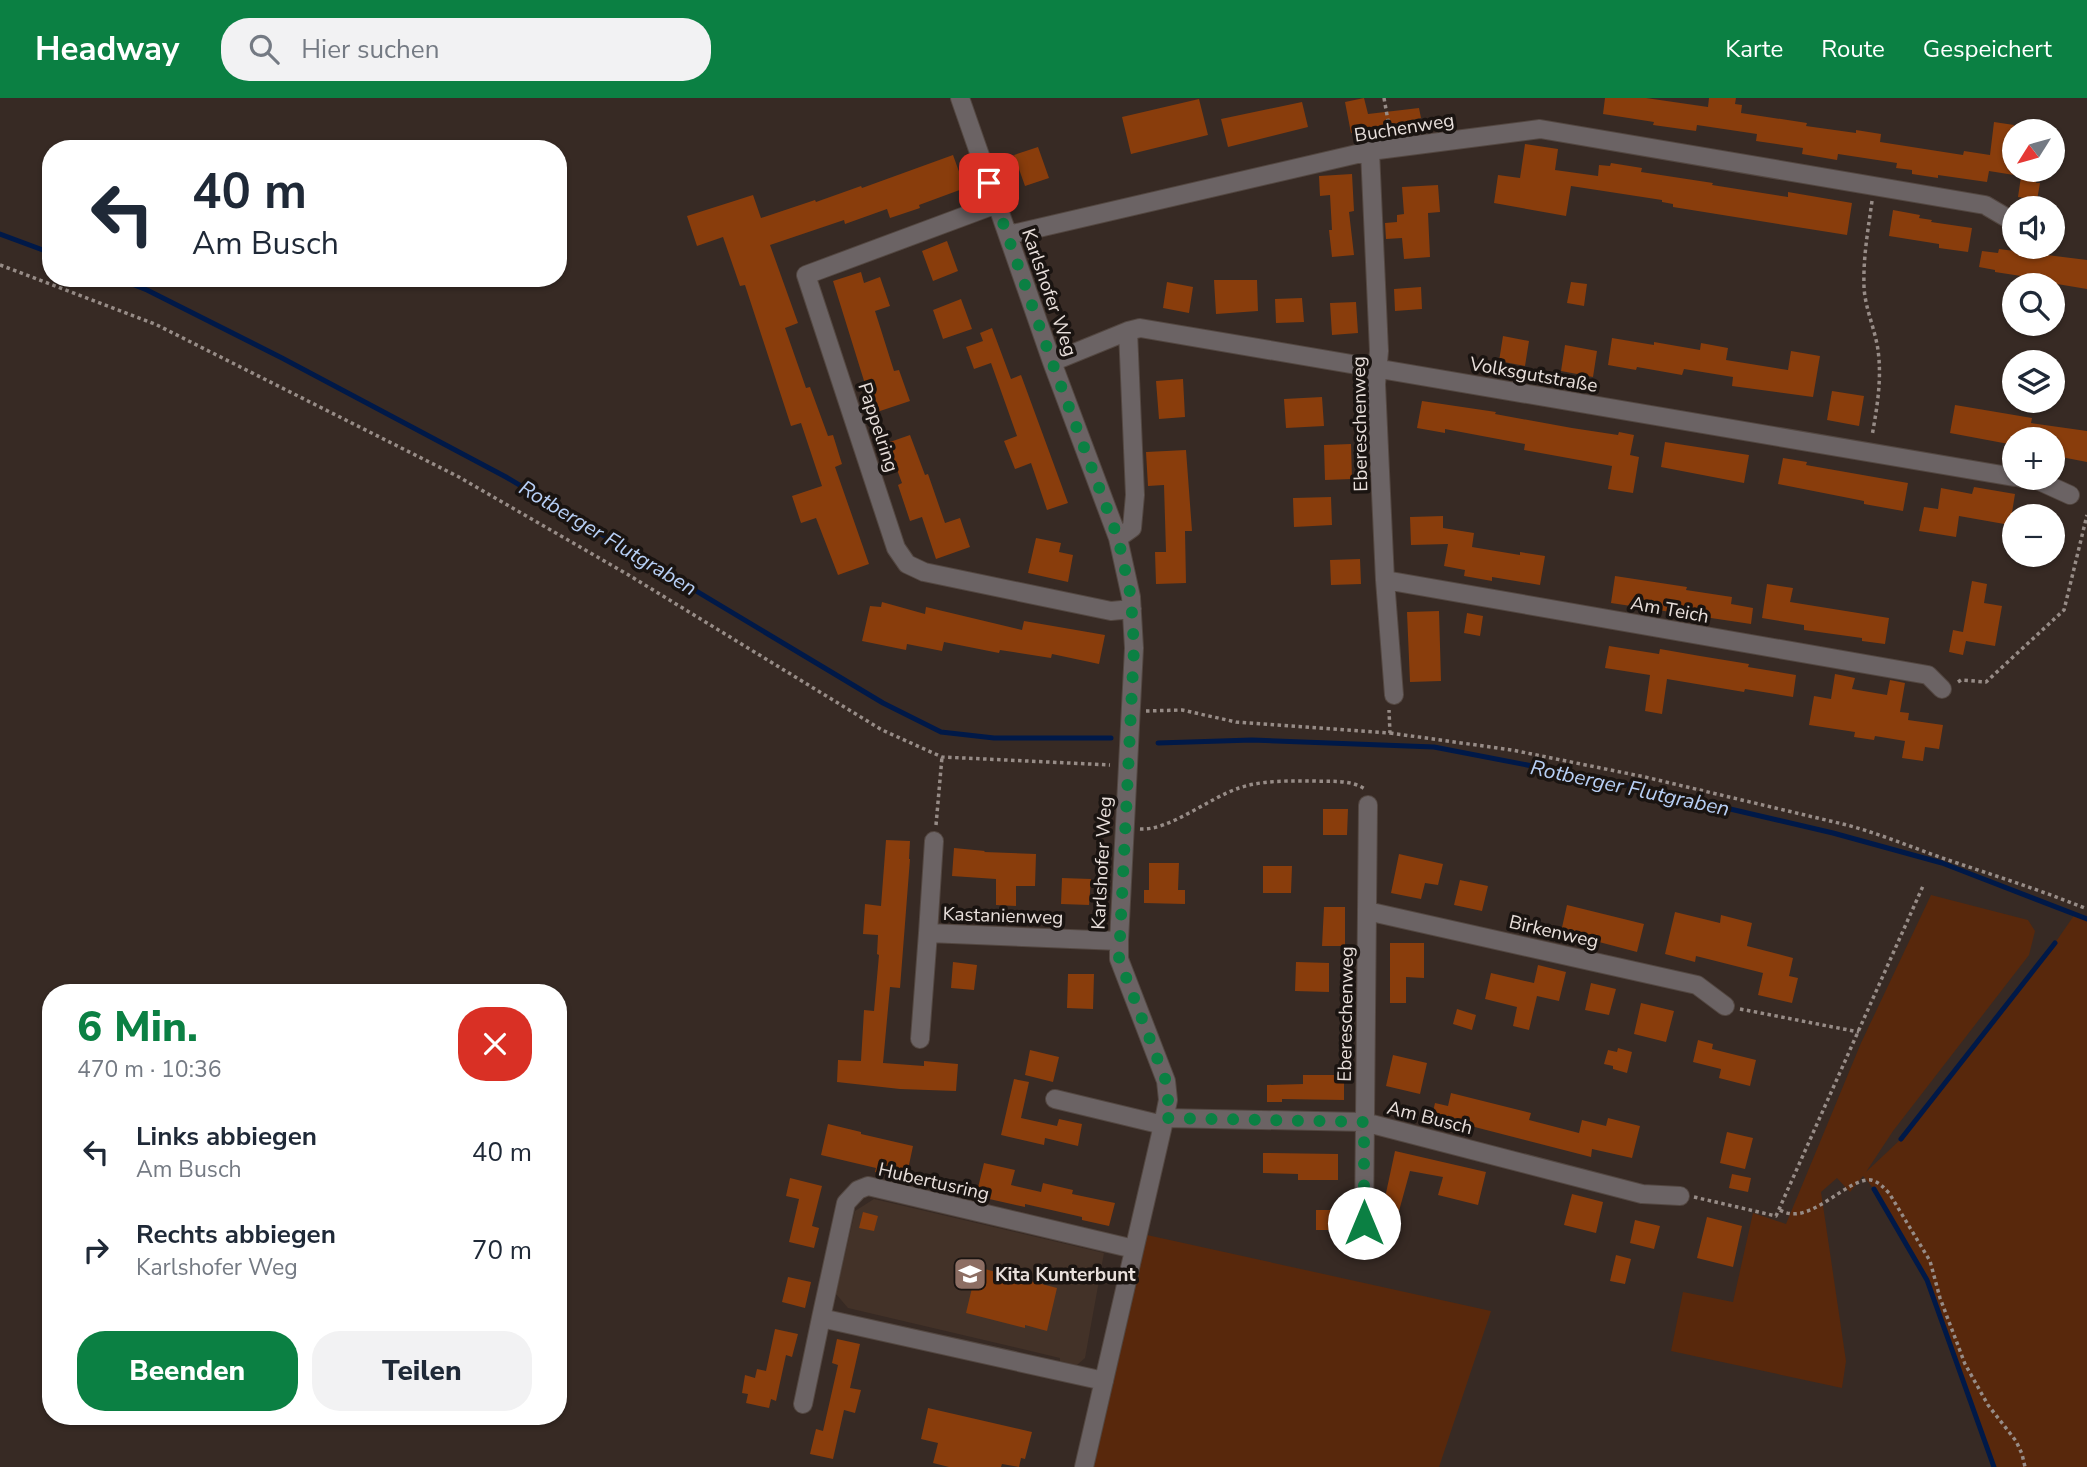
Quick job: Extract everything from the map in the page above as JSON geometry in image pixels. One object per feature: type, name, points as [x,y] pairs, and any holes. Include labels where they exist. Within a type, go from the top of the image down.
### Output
[{"type":"street","name":"Karlshofer Weg","points":[[960,98],[1052,362],[1118,538],[1132,610],[1134,648],[1119,959],[1166,1081],[1168,1100],[1084,1467]]},
{"type":"street","name":"Buchenweg","points":[[1008,235],[1370,151],[1540,130],[1986,205],[2002,215]]},
{"type":"street","name":"Ebereschenweg","points":[[1370,151],[1379,351],[1376,384],[1385,580],[1394,695]]},
{"type":"street","name":"Pappelring","points":[[997,204],[806,275],[896,548],[907,564],[924,572],[1111,611],[1132,610]]},
{"type":"street","name":"Volksgutstraße","points":[[1052,362],[1140,328],[2002,475]]},
{"type":"street","points":[[1118,538],[1132,528],[1135,495],[1128,331]]},
{"type":"street","points":[[2059,490],[2070,495]]},
{"type":"street","name":"Am Teich","points":[[1385,580],[1928,675],[1942,689]]},
{"type":"street","name":"Ebereschenweg","points":[[1364,1223],[1368,805]]},
{"type":"street","name":"Kastanienweg","points":[[920,1039],[934,841]]},
{"type":"street","name":"Birkenweg","points":[[1367,911],[1697,985],[1725,1006]]},
{"type":"street","name":"Kastanienweg","points":[[928,933],[1119,941]]},
{"type":"street","name":"Am Busch","points":[[1055,1099],[1164,1122],[1364,1122],[1642,1194],[1680,1196]]},
{"type":"street","name":"Hubertusring","points":[[803,1404],[846,1203],[858,1190],[868,1186],[1134,1249]]},
{"type":"street","points":[[821,1318],[1104,1381]]},
{"type":"path","points":[[1384,98],[1394,148]]},
{"type":"path","points":[[1871,452],[1880,377],[1878,351],[1864,291],[1864,260],[1874,186]]},
{"type":"path","points":[[0,265],[42,281]]},
{"type":"path","points":[[58,287],[155,324],[459,477],[563,536],[881,730],[942,757],[1127,759]]},
{"type":"path","points":[[1942,689],[1961,680],[1986,681],[2064,610],[2087,515]]},
{"type":"path","points":[[1390,733],[1388,700],[1394,695]]},
{"type":"path","points":[[1130,715],[1182,710],[1236,722],[1390,733],[1512,750],[1645,777],[1880,834],[2087,909]]},
{"type":"path","points":[[934,841],[942,757]]},
{"type":"path","points":[[1124,828],[1147,830],[1160,827],[1237,789],[1279,781],[1354,782],[1365,788],[1368,805]]},
{"type":"path","points":[[1680,1196],[1700,1197],[1776,1216],[1923,886]]},
{"type":"path","points":[[1725,1006],[1858,1032]]},
{"type":"path","points":[[1780,1210],[1795,1214],[1812,1208],[1831,1200],[1860,1181],[1871,1180],[1889,1193],[1930,1261],[1940,1298],[1965,1364],[1989,1405],[2016,1441],[2025,1467]]},
{"type":"shaded area","points":[[1931,895],[2028,920],[2035,931],[2029,955],[1893,1131],[1866,1172],[1901,1139],[2075,914],[2087,919],[2087,1467],[1994,1467],[1927,1280],[1874,1189],[1863,1176],[1850,1192],[1837,1178],[1821,1192],[1846,1361],[1842,1388],[1671,1351],[1683,1292],[1733,1302],[1753,1213],[1786,1224],[1861,1043]]},
{"type":"shaded area","name":"Kita Kunterbunt","points":[[874,1199],[1104,1253],[1085,1358],[1077,1365],[1060,1361],[1060,1358],[848,1308],[836,1294],[855,1211]]},
{"type":"shaded area","points":[[1147,1235],[1491,1311],[1439,1467],[1093,1467]]},
{"type":"building","points":[[1364,98],[1368,114],[1419,108],[1421,118],[1351,133],[1345,102]]},
{"type":"building","points":[[1605,98],[1646,98],[1708,107],[1709,98],[1736,98],[1735,104],[1742,105],[1741,113],[1807,123],[1806,126],[1881,134],[1880,142],[1963,155],[1964,151],[1990,155],[1994,122],[2002,123],[2002,173],[1989,171],[1987,182],[1938,175],[1938,178],[1912,174],[1912,170],[1896,168],[1897,163],[1838,154],[1837,160],[1802,154],[1803,148],[1756,141],[1757,134],[1697,125],[1696,131],[1603,114]]},
{"type":"building","points":[[1199,99],[1208,135],[1131,154],[1122,117]]},
{"type":"building","points":[[1302,102],[1308,127],[1228,147],[1221,119]]},
{"type":"building","points":[[1525,144],[1558,149],[1555,170],[1598,176],[1599,165],[1610,166],[1611,163],[1642,168],[1641,172],[1713,183],[1712,185],[1788,197],[1788,192],[1852,203],[1847,235],[1673,207],[1673,204],[1662,200],[1571,186],[1566,216],[1494,203],[1498,175],[1520,178]]},
{"type":"building","points":[[1038,147],[1049,178],[1025,186],[1014,155]]},
{"type":"building","points":[[953,155],[965,188],[890,218],[887,209],[845,224],[844,220],[770,245],[798,323],[785,328],[806,388],[810,387],[828,436],[833,435],[842,464],[835,467],[869,564],[838,575],[816,518],[801,523],[792,496],[822,486],[801,423],[791,426],[745,285],[740,286],[723,237],[697,246],[687,216],[753,195],[761,218],[861,186],[862,188]]},
{"type":"building","points":[[1352,174],[1354,211],[1349,212],[1354,255],[1332,257],[1329,230],[1332,230],[1330,195],[1320,196],[1319,176]]},
{"type":"building","points":[[2020,182],[2040,183],[2038,196],[2018,196]]},
{"type":"building","points":[[1438,185],[1440,212],[1428,213],[1430,257],[1404,259],[1402,238],[1386,239],[1385,223],[1397,222],[1397,215],[1404,214],[1402,187]]},
{"type":"building","points":[[1893,210],[1920,215],[1919,218],[1932,220],[1931,222],[1972,228],[1968,252],[1889,236]]},
{"type":"building","points":[[947,241],[958,271],[933,281],[922,251]]},
{"type":"building","points":[[1999,249],[2002,249],[2002,259],[2065,257],[2087,260],[2087,289],[2065,285],[2065,273],[2002,273],[1979,267],[1982,251],[1998,253]]},
{"type":"building","points":[[861,272],[864,283],[880,277],[890,306],[875,311],[894,371],[899,370],[910,401],[874,413],[833,281]]},
{"type":"building","points":[[1214,280],[1257,280],[1258,311],[1216,314]]},
{"type":"building","points":[[1167,282],[1193,287],[1189,313],[1163,308]]},
{"type":"building","points":[[1571,282],[1587,284],[1584,306],[1567,303]]},
{"type":"building","points":[[1421,287],[1422,309],[1395,311],[1394,289]]},
{"type":"building","points":[[1302,298],[1304,322],[1276,323],[1275,299]]},
{"type":"building","points":[[961,299],[972,329],[943,339],[933,310]]},
{"type":"building","points":[[1356,302],[1358,333],[1332,335],[1330,303]]},
{"type":"building","points":[[992,328],[1011,379],[1021,375],[1068,503],[1047,510],[1031,463],[1015,469],[1004,441],[1017,436],[991,363],[974,369],[966,347],[983,341],[980,333]]},
{"type":"building","points":[[1503,336],[1529,341],[1525,366],[1499,361]]},
{"type":"building","points":[[1612,338],[1700,350],[1701,343],[1728,348],[1726,360],[1788,370],[1791,351],[1820,356],[1813,397],[1732,386],[1733,377],[1684,369],[1682,375],[1608,365]]},
{"type":"building","points":[[1565,345],[1597,351],[1593,377],[1561,371]]},
{"type":"building","points":[[1183,379],[1185,417],[1159,419],[1156,381]]},
{"type":"building","points":[[1832,391],[1864,396],[1859,426],[1827,420]]},
{"type":"building","points":[[1322,397],[1324,426],[1286,428],[1284,399]]},
{"type":"building","points":[[1422,401],[1496,412],[1495,414],[1572,428],[1634,435],[1630,455],[1639,457],[1633,493],[1608,489],[1612,466],[1524,450],[1525,444],[1445,429],[1445,433],[1417,428]]},
{"type":"building","points":[[1955,405],[2032,418],[2031,423],[2059,427],[2002,427],[2002,443],[1950,433]]},
{"type":"building","points":[[2065,428],[2087,431],[2087,462],[2065,458]]},
{"type":"building","points":[[910,435],[925,475],[928,474],[945,523],[960,518],[970,547],[936,559],[922,517],[910,521],[898,485],[902,483],[887,443]]},
{"type":"building","points":[[1665,442],[1749,455],[1744,483],[1661,467]]},
{"type":"building","points":[[1351,444],[1352,479],[1325,480],[1324,445]]},
{"type":"building","points":[[1186,450],[1192,531],[1185,531],[1186,583],[1156,584],[1155,552],[1166,552],[1164,485],[1148,486],[1146,452]]},
{"type":"building","points":[[1783,458],[1807,462],[1806,465],[1908,483],[1903,511],[1778,484]]},
{"type":"building","points":[[1974,487],[2015,494],[2013,504],[2002,504],[2002,524],[1959,516],[1956,537],[1919,531],[1924,507],[1938,509],[1941,488],[1972,494]]},
{"type":"building","points":[[1331,497],[1332,525],[1294,527],[1293,498]]},
{"type":"building","points":[[1443,516],[1443,528],[1474,533],[1472,547],[1545,556],[1540,585],[1492,577],[1492,581],[1464,576],[1465,570],[1444,566],[1448,544],[1411,545],[1410,517]]},
{"type":"building","points":[[1036,538],[1061,543],[1059,552],[1073,555],[1068,582],[1028,573]]},
{"type":"building","points":[[1360,559],[1361,584],[1331,585],[1330,560]]},
{"type":"building","points":[[1615,576],[1732,597],[1731,604],[1753,608],[1751,624],[1611,603]]},
{"type":"building","points":[[1972,581],[1987,584],[1984,603],[2002,606],[1995,646],[1966,641],[1963,655],[1949,652],[1953,630],[1963,632]]},
{"type":"building","points":[[1767,584],[1793,588],[1790,602],[1889,618],[1885,644],[1804,630],[1804,625],[1762,618]]},
{"type":"building","points":[[882,602],[925,614],[926,607],[1022,630],[1024,621],[1105,635],[1099,664],[1052,654],[1051,658],[1000,650],[999,653],[944,642],[942,651],[907,644],[906,650],[862,641],[870,606],[881,607]]},
{"type":"building","points":[[1439,611],[1441,681],[1410,682],[1407,612]]},
{"type":"building","points":[[1467,613],[1483,616],[1480,636],[1464,633]]},
{"type":"building","points":[[1609,646],[1659,654],[1660,649],[1796,675],[1793,697],[1667,679],[1662,714],[1645,711],[1650,675],[1605,668]]},
{"type":"building","points":[[1835,674],[1855,678],[1852,689],[1887,695],[1890,680],[1905,683],[1900,712],[1909,713],[1908,720],[1943,725],[1939,749],[1925,747],[1923,761],[1902,758],[1905,741],[1875,736],[1874,740],[1854,737],[1855,732],[1809,725],[1814,696],[1831,699]]},
{"type":"building","points":[[1323,809],[1348,809],[1347,835],[1323,835]]},
{"type":"building","points":[[886,840],[910,841],[910,859],[900,988],[890,987],[883,1063],[924,1066],[924,1061],[958,1064],[956,1091],[900,1089],[837,1082],[838,1060],[861,1061],[864,1010],[874,1011],[878,935],[863,934],[865,904],[881,906]]},
{"type":"building","points":[[954,848],[1036,854],[1035,886],[1016,886],[1016,906],[996,905],[996,879],[952,876]]},
{"type":"building","points":[[1399,854],[1443,864],[1438,885],[1425,883],[1421,899],[1391,893]]},
{"type":"building","points":[[1149,863],[1179,863],[1178,890],[1185,890],[1185,904],[1144,903],[1144,890],[1149,890]]},
{"type":"building","points":[[1263,866],[1292,866],[1291,893],[1263,893]]},
{"type":"building","points":[[1062,878],[1091,879],[1089,905],[1061,904]]},
{"type":"building","points":[[1460,880],[1488,886],[1482,911],[1454,905]]},
{"type":"building","points":[[1567,905],[1644,924],[1637,952],[1561,932]]},
{"type":"building","points":[[1324,907],[1345,907],[1345,946],[1322,946]]},
{"type":"building","points":[[1675,912],[1720,923],[1721,915],[1752,923],[1747,946],[1793,958],[1789,976],[1798,978],[1792,1003],[1758,995],[1763,973],[1696,956],[1695,962],[1665,954]]},
{"type":"building","points":[[1390,943],[1424,943],[1424,978],[1406,977],[1406,1003],[1390,1003]]},
{"type":"building","points":[[953,962],[977,965],[974,990],[951,988]]},
{"type":"building","points":[[1296,962],[1329,963],[1329,992],[1295,991]]},
{"type":"building","points":[[1538,965],[1566,972],[1559,1001],[1537,996],[1529,1030],[1513,1026],[1517,1007],[1485,999],[1491,973],[1534,983]]},
{"type":"building","points":[[1068,974],[1094,974],[1093,1009],[1067,1008]]},
{"type":"building","points":[[1591,983],[1616,989],[1609,1015],[1585,1010]]},
{"type":"building","points":[[1641,1003],[1674,1011],[1666,1042],[1634,1034]]},
{"type":"building","points":[[1457,1009],[1476,1015],[1472,1030],[1453,1024]]},
{"type":"building","points":[[1698,1040],[1713,1044],[1712,1049],[1756,1060],[1750,1086],[1719,1078],[1721,1069],[1693,1062]]},
{"type":"building","points":[[1618,1048],[1632,1052],[1627,1073],[1604,1064],[1608,1050],[1617,1052]]},
{"type":"building","points":[[1030,1050],[1059,1057],[1053,1082],[1025,1075]]},
{"type":"building","points":[[1393,1055],[1427,1063],[1420,1094],[1386,1086]]},
{"type":"building","points":[[1303,1075],[1344,1075],[1344,1100],[1282,1099],[1282,1102],[1267,1102],[1267,1085],[1303,1084]]},
{"type":"building","points":[[1014,1079],[1029,1082],[1021,1118],[1057,1126],[1059,1119],[1082,1124],[1078,1146],[1045,1138],[1044,1145],[1001,1135]]},
{"type":"building","points":[[1451,1093],[1531,1113],[1529,1120],[1579,1133],[1582,1120],[1606,1126],[1608,1118],[1640,1126],[1632,1158],[1592,1149],[1591,1157],[1432,1116],[1435,1103],[1448,1106]]},
{"type":"building","points":[[828,1124],[913,1146],[906,1179],[875,1172],[876,1168],[821,1155]]},
{"type":"building","points":[[1727,1132],[1753,1138],[1745,1169],[1720,1163]]},
{"type":"building","points":[[1395,1151],[1486,1172],[1478,1205],[1438,1195],[1443,1177],[1410,1171],[1399,1211],[1383,1207]]},
{"type":"building","points":[[1263,1153],[1338,1154],[1338,1180],[1298,1180],[1298,1174],[1263,1173]]},
{"type":"building","points":[[984,1163],[1015,1170],[1011,1185],[1041,1192],[1043,1183],[1073,1190],[1072,1194],[1115,1203],[1109,1226],[1025,1204],[1025,1207],[976,1196]]},
{"type":"building","points":[[1732,1174],[1751,1178],[1748,1192],[1729,1188]]},
{"type":"building","points":[[790,1178],[822,1186],[812,1226],[819,1228],[814,1248],[789,1242],[799,1199],[786,1196]]},
{"type":"building","points":[[1572,1194],[1603,1202],[1596,1233],[1564,1225]]},
{"type":"building","points":[[1316,1210],[1338,1210],[1338,1230],[1316,1230]]},
{"type":"building","points":[[863,1212],[878,1216],[874,1231],[859,1228]]},
{"type":"building","points":[[1707,1217],[1742,1226],[1733,1267],[1697,1258]]},
{"type":"building","points":[[1635,1220],[1660,1226],[1654,1249],[1630,1243]]},
{"type":"building","points":[[1616,1255],[1631,1259],[1625,1284],[1610,1281]]},
{"type":"building","points":[[977,1267],[1057,1288],[1047,1331],[966,1313]]},
{"type":"building","points":[[788,1277],[811,1282],[805,1308],[782,1302]]},
{"type":"building","points":[[775,1329],[798,1334],[792,1357],[786,1355],[776,1401],[771,1399],[769,1408],[746,1403],[748,1394],[742,1393],[745,1375],[755,1378],[757,1369],[766,1371]]},
{"type":"building","points":[[837,1339],[860,1344],[850,1388],[861,1390],[855,1413],[844,1410],[833,1459],[810,1454],[816,1429],[823,1431],[838,1365],[832,1363]]},
{"type":"building","points":[[928,1408],[1032,1432],[1025,1459],[1021,1458],[1019,1467],[1002,1464],[1001,1467],[949,1467],[933,1463],[938,1443],[921,1439]]},
{"type":"waterway","name":"Rotberger Flutgraben","points":[[0,234],[42,250]]},
{"type":"waterway","name":"Rotberger Flutgraben","points":[[140,287],[282,358],[506,477],[883,703],[941,732],[994,738],[1111,738]]},
{"type":"waterway","name":"Rotberger Flutgraben","points":[[1158,743],[1252,740],[1434,747],[1610,781],[1833,833],[1942,863],[2087,919]]},
{"type":"waterway","points":[[1901,1139],[2055,943]]},
{"type":"waterway","points":[[1874,1189],[1927,1280],[1994,1467]]},
{"type":"place","name":"Kita Kunterbunt","points":[[970,1274]]},
{"type":"route","points":[[989,183],[1118,538],[1126,570],[1131,597],[1134,648],[1119,959],[1166,1081],[1168,1100],[1165,1118],[1364,1122],[1364,1223]]}]
